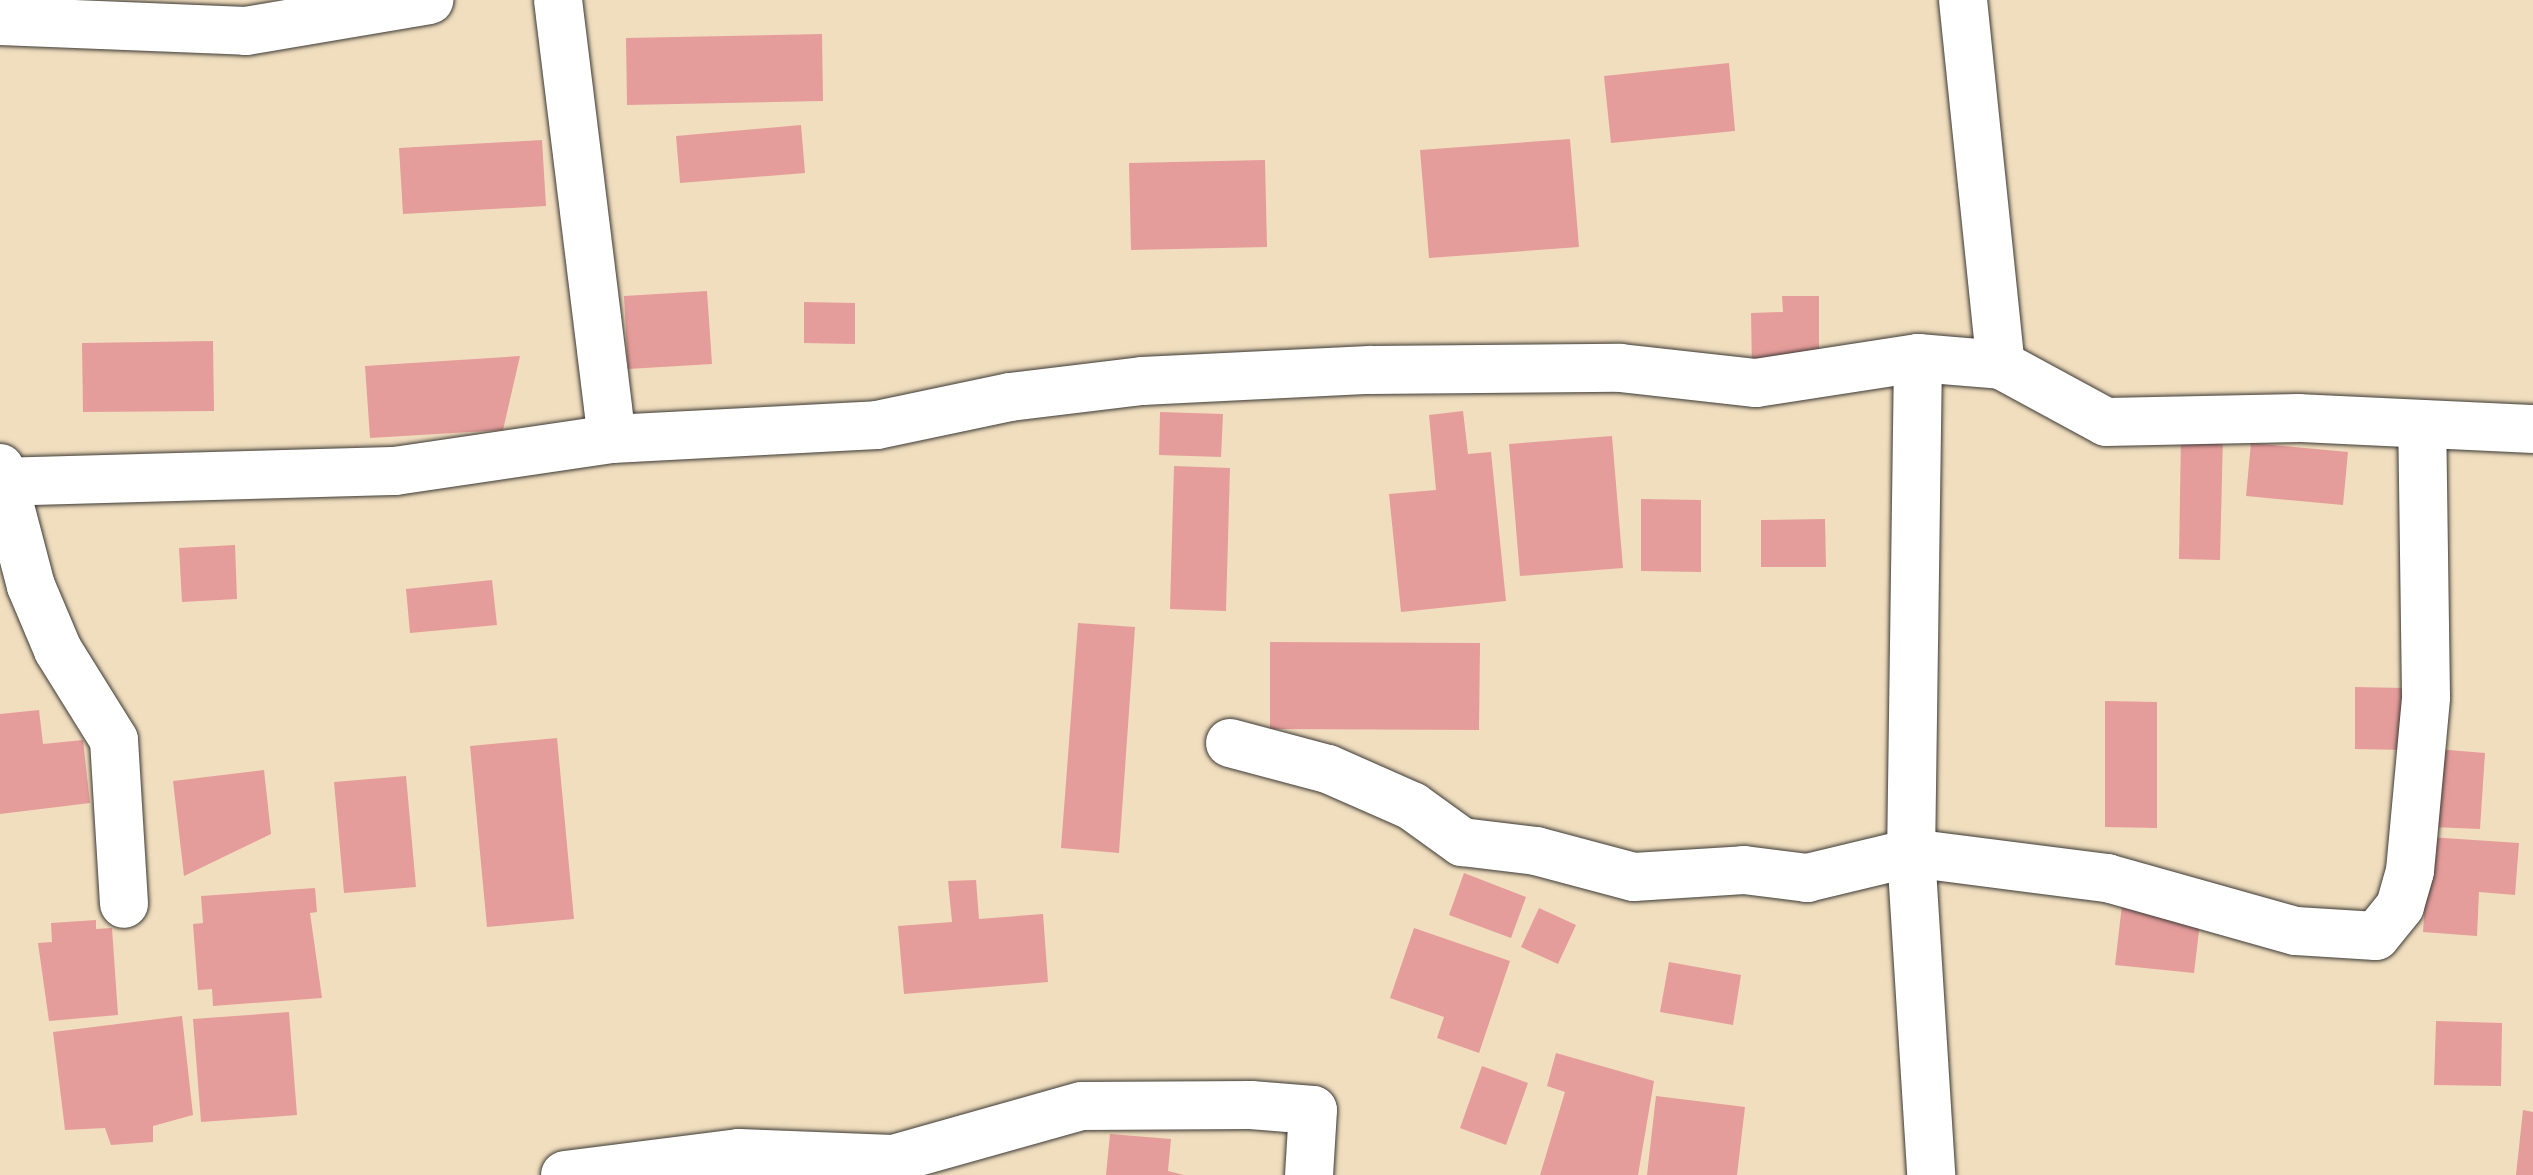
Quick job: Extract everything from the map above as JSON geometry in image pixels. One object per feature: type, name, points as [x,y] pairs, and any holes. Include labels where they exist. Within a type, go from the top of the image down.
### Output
[{"type":"street","points":[[0,22],[246,31],[428,0]]},
{"type":"street","points":[[558,0],[612,440]]},
{"type":"street","points":[[1963,0],[2001,365]]},
{"type":"street","points":[[1918,358],[1911,853],[1930,1175]]},
{"type":"street","points":[[0,482],[395,471],[612,440],[877,425],[1010,397],[1230,374],[1620,368],[1756,382],[1918,358],[2001,365],[2106,422],[2298,418],[2533,429]]},
{"type":"street","points":[[1230,744],[1328,770],[1412,806],[1462,842],[1536,851],[1634,877],[1744,870],[1807,878],[1911,853],[2107,878],[2296,931],[2376,936],[2400,906],[2410,871],[2426,697],[2422,424]]},
{"type":"street","points":[[0,468],[0,482],[30,586],[58,650],[114,740],[124,904]]},
{"type":"street","points":[[565,1175],[739,1153],[893,1167],[1082,1106],[1251,1104],[1314,1110],[1309,1175]]},
{"type":"building","points":[[822,34],[823,101],[627,105],[626,38]]},
{"type":"building","points":[[1729,63],[1735,131],[1611,143],[1604,76]]},
{"type":"building","points":[[801,125],[805,173],[680,183],[676,136]]},
{"type":"building","points":[[1570,139],[1579,247],[1429,258],[1420,150]]},
{"type":"building","points":[[542,140],[546,206],[403,214],[399,148]]},
{"type":"building","points":[[1265,160],[1267,247],[1131,250],[1129,163]]},
{"type":"building","points":[[707,291],[712,364],[628,369],[624,296]]},
{"type":"building","points":[[1782,296],[1819,296],[1819,370],[1752,371],[1751,313],[1783,312]]},
{"type":"building","points":[[804,302],[855,303],[855,344],[804,343]]},
{"type":"building","points":[[213,341],[214,411],[83,412],[82,343]]},
{"type":"building","points":[[520,356],[503,430],[370,438],[365,366]]},
{"type":"building","points":[[1463,411],[1468,454],[1491,452],[1506,601],[1401,612],[1389,494],[1436,490],[1429,415]]},
{"type":"building","points":[[1160,412],[1223,414],[1221,457],[1159,455]]},
{"type":"building","points":[[2181,433],[2223,434],[2220,560],[2179,559]]},
{"type":"building","points":[[1612,436],[1623,568],[1520,576],[1509,444]]},
{"type":"building","points":[[2251,443],[2348,452],[2343,505],[2246,496]]},
{"type":"building","points":[[1174,466],[1230,468],[1226,611],[1170,609]]},
{"type":"building","points":[[1641,499],[1701,500],[1701,572],[1641,571]]},
{"type":"building","points":[[1825,519],[1826,567],[1761,567],[1761,520]]},
{"type":"building","points":[[235,545],[237,599],[182,602],[179,548]]},
{"type":"building","points":[[492,580],[497,625],[410,633],[406,589]]},
{"type":"building","points":[[1078,623],[1135,627],[1119,853],[1061,848]]},
{"type":"building","points":[[1270,642],[1480,643],[1479,730],[1270,729]]},
{"type":"building","points":[[2355,687],[2406,688],[2406,750],[2355,749]]},
{"type":"building","points":[[2105,701],[2157,702],[2157,828],[2105,827]]},
{"type":"building","points":[[39,710],[43,744],[83,740],[90,803],[0,814],[0,714]]},
{"type":"building","points":[[557,738],[574,919],[487,927],[470,746]]},
{"type":"building","points":[[2436,749],[2485,753],[2480,829],[2432,827]]},
{"type":"building","points":[[264,770],[271,834],[184,876],[173,781]]},
{"type":"building","points":[[406,776],[416,887],[344,893],[334,782]]},
{"type":"building","points":[[2429,837],[2519,843],[2515,895],[2479,892],[2477,936],[2423,932]]},
{"type":"building","points":[[1464,873],[1526,897],[1511,938],[1449,915]]},
{"type":"building","points":[[976,880],[979,919],[1043,914],[1048,982],[904,994],[898,926],[952,922],[948,881]]},
{"type":"building","points":[[315,888],[317,912],[310,913],[322,998],[213,1006],[212,989],[198,990],[193,924],[203,923],[201,896]]},
{"type":"building","points":[[2122,905],[2201,914],[2194,973],[2115,965]]},
{"type":"building","points":[[1539,908],[1576,925],[1558,964],[1521,947]]},
{"type":"building","points":[[96,920],[96,929],[112,928],[118,1015],[49,1021],[38,943],[52,942],[51,923]]},
{"type":"building","points":[[1414,928],[1510,961],[1479,1053],[1437,1038],[1444,1017],[1390,998]]},
{"type":"building","points":[[1669,962],[1741,975],[1733,1025],[1660,1012]]},
{"type":"building","points":[[289,1012],[297,1115],[201,1122],[193,1019]]},
{"type":"building","points":[[182,1016],[193,1115],[153,1126],[153,1142],[111,1145],[105,1128],[65,1130],[53,1032]]},
{"type":"building","points":[[2436,1021],[2502,1023],[2501,1086],[2434,1085]]},
{"type":"building","points":[[1556,1053],[1654,1081],[1638,1175],[1540,1175],[1565,1092],[1547,1086]]},
{"type":"building","points":[[1482,1066],[1528,1083],[1506,1145],[1460,1128]]},
{"type":"building","points":[[1656,1096],[1745,1107],[1737,1175],[1647,1175]]},
{"type":"building","points":[[2523,1110],[2533,1112],[2533,1175],[2516,1175]]},
{"type":"building","points":[[1110,1134],[1171,1139],[1168,1171],[1184,1175],[1106,1175]]}]
